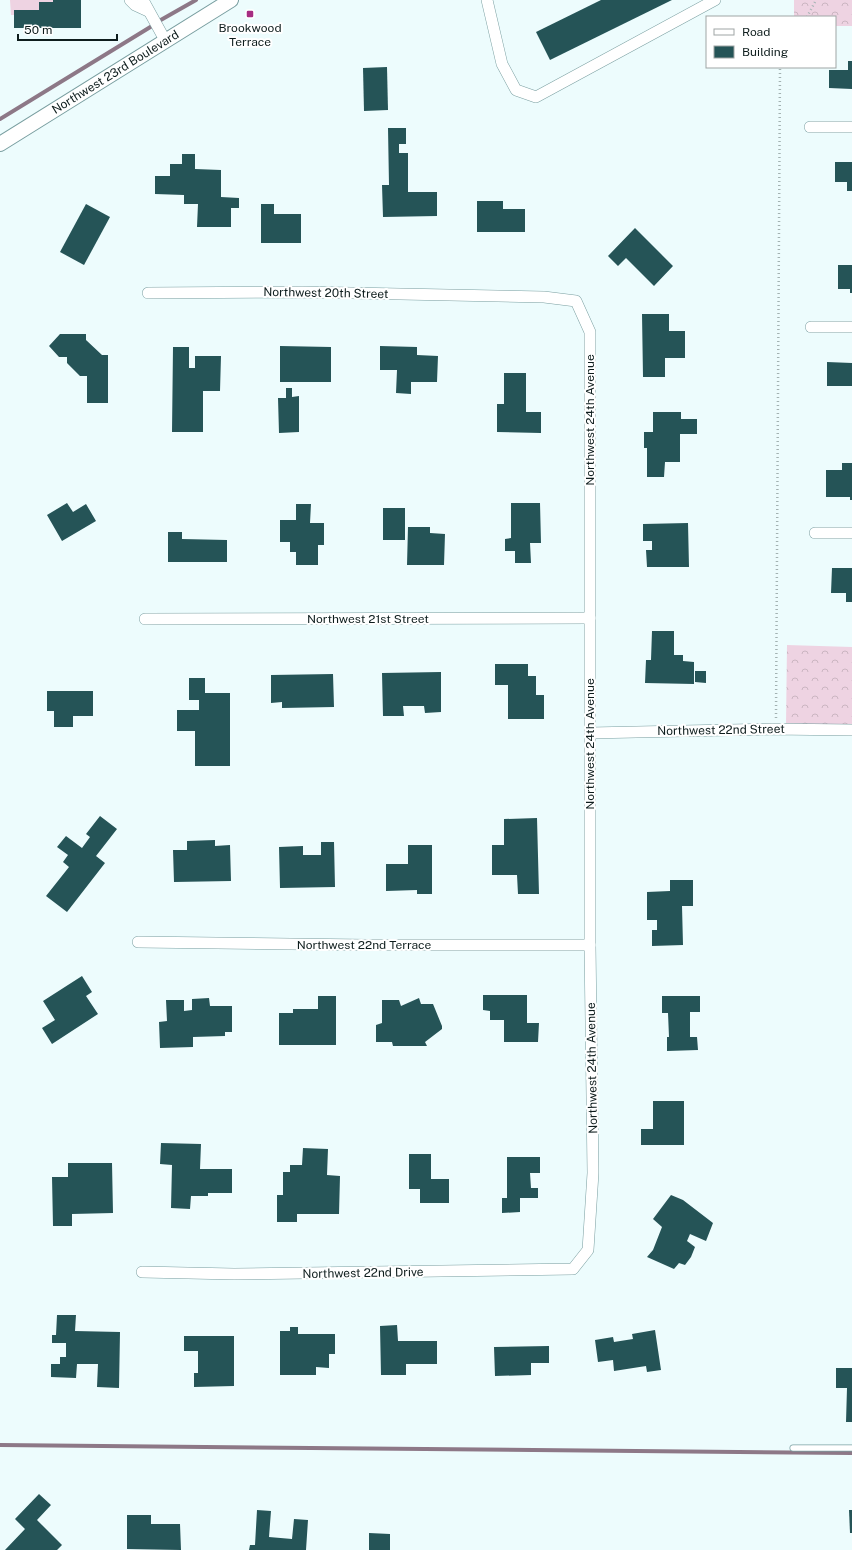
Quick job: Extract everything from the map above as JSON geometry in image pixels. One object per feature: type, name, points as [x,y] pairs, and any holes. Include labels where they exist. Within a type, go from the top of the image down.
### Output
[{"type":"street","points":[[130,0],[148,11]]},
{"type":"street","points":[[143,0],[165,40]]},
{"type":"street","points":[[487,0],[502,64],[516,90],[536,97],[715,0]]},
{"type":"street","name":"Northwest 23rd Boulevard","points":[[0,144],[226,1]]},
{"type":"street","points":[[810,127],[852,127]]},
{"type":"street","name":"Northwest 20th Street","points":[[148,293],[303,292],[503,296]]},
{"type":"street","name":"Northwest 24th Avenue","points":[[503,296],[544,297],[576,301],[590,332],[590,945],[592,1173],[588,1250],[580,1260]]},
{"type":"street","points":[[811,327],[852,327]]},
{"type":"street","points":[[815,533],[852,533]]},
{"type":"street","name":"Northwest 21st Street","points":[[145,619],[590,618]]},
{"type":"street","name":"Northwest 22nd Street","points":[[590,733],[776,729],[852,730]]},
{"type":"street","name":"Northwest 22nd Terrace","points":[[138,942],[366,945],[590,945]]},
{"type":"street","name":"Northwest 22nd Drive","points":[[142,1272],[234,1274],[547,1270],[573,1269],[580,1260]]},
{"type":"lane","points":[[793,1448],[852,1448]]},
{"type":"path","points":[[808,16],[816,0]]},
{"type":"path","points":[[776,729],[780,68]]},
{"type":"green space","points":[[10,0],[53,0],[53,2],[40,2],[39,10],[14,10],[14,15],[11,15]]},
{"type":"green space","points":[[794,0],[852,0],[852,26],[836,26],[836,16],[794,16]]},
{"type":"green space","points":[[787,645],[852,647],[852,726],[786,725]]},
{"type":"building","points":[[53,0],[81,0],[81,28],[14,28],[14,10],[39,10],[39,2],[53,2]]},
{"type":"building","points":[[601,0],[672,0],[550,60],[536,32]]},
{"type":"building","points":[[848,61],[852,61],[852,89],[829,88],[829,70],[848,70]]},
{"type":"building","points":[[387,67],[388,110],[364,111],[363,68]]},
{"type":"building","points":[[388,128],[406,128],[406,144],[399,144],[399,153],[408,153],[408,192],[437,192],[437,216],[383,217],[382,185],[389,185]]},
{"type":"building","points":[[182,154],[195,154],[195,169],[221,170],[221,197],[239,198],[239,208],[231,208],[231,227],[197,227],[198,204],[184,204],[184,195],[155,194],[155,176],[170,176],[170,164],[182,164]]},
{"type":"building","points":[[835,162],[852,162],[852,191],[847,191],[847,182],[835,182]]},
{"type":"building","points":[[477,201],[503,201],[503,209],[525,209],[525,232],[477,232]]},
{"type":"building","points":[[86,204],[110,217],[84,265],[60,252]]},
{"type":"building","points":[[261,204],[274,204],[274,214],[301,214],[301,243],[261,243]]},
{"type":"building","points":[[635,228],[673,266],[654,286],[626,258],[618,266],[608,256]]},
{"type":"building","points":[[838,265],[852,265],[852,293],[850,293],[850,289],[838,289]]},
{"type":"building","points":[[642,314],[669,314],[669,331],[685,331],[685,358],[665,358],[665,377],[643,377]]},
{"type":"building","points":[[60,334],[86,334],[86,340],[102,355],[108,355],[108,403],[87,403],[87,376],[80,376],[67,363],[67,357],[59,357],[49,346]]},
{"type":"building","points":[[280,346],[331,347],[331,382],[280,382]]},
{"type":"building","points":[[380,346],[417,347],[417,355],[438,356],[437,382],[411,382],[411,394],[396,393],[397,370],[380,370]]},
{"type":"building","points":[[173,347],[189,347],[189,368],[195,368],[195,356],[221,356],[220,391],[203,391],[203,432],[172,432]]},
{"type":"building","points":[[827,362],[852,363],[852,386],[827,386]]},
{"type":"building","points":[[504,373],[526,373],[526,412],[541,412],[541,433],[497,432],[497,404],[504,404]]},
{"type":"building","points":[[286,388],[292,388],[292,397],[299,396],[299,432],[279,433],[278,398],[286,398]]},
{"type":"building","points":[[653,412],[681,412],[681,419],[697,419],[697,434],[680,434],[680,462],[665,462],[664,477],[647,477],[647,448],[644,448],[644,432],[653,432]]},
{"type":"building","points":[[842,463],[852,463],[852,500],[850,500],[850,497],[826,497],[826,470],[842,470]]},
{"type":"building","points":[[67,503],[73,512],[86,504],[96,521],[62,541],[47,515]]},
{"type":"building","points":[[511,503],[540,503],[541,543],[530,543],[531,563],[515,563],[515,551],[505,551],[505,539],[511,538]]},
{"type":"building","points":[[296,504],[311,504],[310,523],[324,523],[324,545],[318,545],[318,565],[296,565],[296,552],[290,552],[290,542],[280,542],[280,520],[296,520]]},
{"type":"building","points":[[383,508],[405,508],[405,540],[383,540]]},
{"type":"building","points":[[688,523],[689,567],[647,567],[646,550],[652,550],[652,541],[643,541],[643,524]]},
{"type":"building","points":[[408,527],[430,527],[430,533],[445,534],[444,565],[407,565]]},
{"type":"building","points":[[168,532],[182,532],[182,539],[227,540],[227,562],[168,562]]},
{"type":"building","points":[[832,568],[852,568],[852,602],[846,602],[846,593],[831,593]]},
{"type":"building","points":[[652,631],[674,631],[674,655],[683,655],[683,661],[694,662],[694,684],[645,683],[646,660],[651,660]]},
{"type":"building","points":[[495,664],[528,664],[528,676],[536,676],[536,695],[544,695],[544,719],[508,719],[508,685],[495,685]]},
{"type":"building","points":[[695,671],[706,671],[706,683],[695,682]]},
{"type":"building","points":[[441,672],[441,712],[425,713],[424,706],[403,706],[404,716],[383,716],[382,673]]},
{"type":"building","points":[[333,674],[334,707],[282,708],[282,702],[271,703],[271,675]]},
{"type":"building","points":[[189,678],[205,678],[205,693],[230,693],[230,766],[195,766],[195,731],[177,731],[177,710],[199,710],[199,700],[189,700]]},
{"type":"building","points":[[47,691],[93,691],[93,716],[73,716],[73,727],[54,727],[54,711],[47,711]]},
{"type":"building","points":[[100,816],[117,829],[96,856],[105,863],[67,912],[46,896],[69,867],[63,862],[68,855],[57,847],[66,836],[82,848],[90,837],[86,834]]},
{"type":"building","points":[[537,818],[539,894],[518,894],[517,875],[492,875],[492,845],[504,845],[504,819]]},
{"type":"building","points":[[215,840],[215,846],[230,845],[231,881],[174,882],[173,850],[187,850],[187,841]]},
{"type":"building","points":[[321,842],[334,842],[335,887],[280,888],[279,847],[303,846],[303,855],[321,855]]},
{"type":"building","points":[[408,845],[432,845],[432,894],[417,894],[417,890],[386,891],[386,864],[408,864]]},
{"type":"building","points":[[670,880],[693,880],[693,906],[682,906],[683,945],[652,946],[652,930],[657,930],[657,920],[647,920],[647,892],[670,891]]},
{"type":"building","points":[[82,976],[92,992],[86,996],[98,1014],[52,1044],[42,1028],[55,1020],[43,1001]]},
{"type":"building","points":[[483,995],[527,995],[527,1023],[539,1023],[538,1042],[504,1042],[504,1020],[490,1020],[490,1011],[483,1010]]},
{"type":"building","points":[[318,996],[336,996],[336,1045],[279,1045],[279,1013],[293,1013],[293,1009],[318,1009]]},
{"type":"building","points":[[662,996],[700,996],[700,1012],[690,1012],[690,1037],[697,1037],[698,1050],[667,1051],[667,1037],[669,1037],[668,1013],[662,1013]]},
{"type":"building","points":[[209,998],[210,1006],[232,1006],[232,1032],[225,1032],[225,1036],[193,1037],[193,1047],[160,1048],[159,1022],[167,1021],[166,1000],[184,1000],[184,1011],[192,1010],[192,999]]},
{"type":"building","points":[[419,998],[421,1004],[433,1004],[442,1026],[442,1029],[425,1042],[427,1046],[393,1046],[392,1042],[376,1042],[376,1025],[382,1023],[382,1000],[399,1000],[401,1006]]},
{"type":"building","points":[[653,1101],[684,1101],[684,1145],[641,1145],[641,1129],[653,1129]]},
{"type":"building","points":[[161,1143],[201,1144],[200,1169],[232,1169],[232,1193],[208,1193],[208,1196],[191,1196],[190,1209],[171,1208],[172,1165],[160,1164]]},
{"type":"building","points":[[303,1148],[328,1149],[327,1175],[340,1176],[339,1214],[297,1214],[297,1222],[277,1222],[277,1195],[283,1195],[283,1172],[290,1172],[290,1165],[302,1165]]},
{"type":"building","points":[[409,1154],[431,1154],[431,1179],[449,1179],[449,1203],[420,1203],[420,1189],[409,1189]]},
{"type":"building","points":[[507,1157],[540,1157],[540,1173],[530,1173],[531,1188],[538,1188],[538,1198],[520,1198],[520,1212],[502,1213],[502,1198],[507,1198]]},
{"type":"building","points":[[68,1163],[112,1163],[113,1213],[72,1214],[72,1226],[53,1226],[52,1177],[68,1177]]},
{"type":"building","points":[[671,1195],[683,1200],[713,1223],[706,1241],[690,1234],[687,1241],[695,1247],[691,1257],[685,1265],[679,1263],[674,1269],[647,1257],[653,1250],[662,1227],[653,1219]]},
{"type":"building","points":[[57,1315],[76,1315],[75,1331],[120,1332],[119,1388],[97,1387],[98,1364],[77,1364],[76,1378],[51,1377],[51,1364],[60,1364],[60,1357],[66,1357],[66,1343],[52,1343],[52,1335],[56,1335]]},
{"type":"building","points":[[397,1325],[398,1341],[437,1341],[437,1364],[406,1364],[406,1375],[381,1375],[380,1326]]},
{"type":"building","points":[[290,1327],[298,1327],[298,1334],[335,1334],[335,1354],[329,1354],[329,1368],[316,1367],[316,1375],[280,1375],[280,1331],[290,1331]]},
{"type":"building","points":[[655,1330],[661,1370],[647,1372],[646,1366],[614,1371],[613,1360],[598,1362],[595,1340],[613,1337],[614,1342],[633,1339],[632,1334]]},
{"type":"building","points":[[184,1336],[234,1336],[234,1386],[194,1387],[194,1373],[198,1373],[198,1351],[184,1351]]},
{"type":"building","points":[[549,1346],[549,1363],[531,1363],[531,1375],[495,1376],[494,1347]]},
{"type":"building","points":[[836,1368],[852,1368],[852,1422],[846,1422],[847,1388],[836,1388]]},
{"type":"building","points":[[39,1494],[51,1505],[37,1520],[62,1545],[57,1550],[5,1550],[25,1529],[15,1519]]},
{"type":"building","points":[[257,1510],[271,1511],[269,1537],[292,1539],[294,1519],[308,1520],[306,1550],[249,1550],[250,1545],[255,1545]]},
{"type":"building","points":[[849,1510],[852,1510],[852,1533],[850,1533]]},
{"type":"building","points":[[127,1515],[151,1515],[151,1524],[180,1524],[181,1550],[127,1549]]},
{"type":"building","points":[[369,1533],[390,1534],[390,1550],[369,1550]]},
{"type":"waterway","points":[[159,21],[196,0]]},
{"type":"waterway","points":[[0,119],[152,26]]},
{"type":"waterway","points":[[0,1445],[852,1453]]},
{"type":"place","name":"Brookwood Terrace","points":[[250,14]]}]
